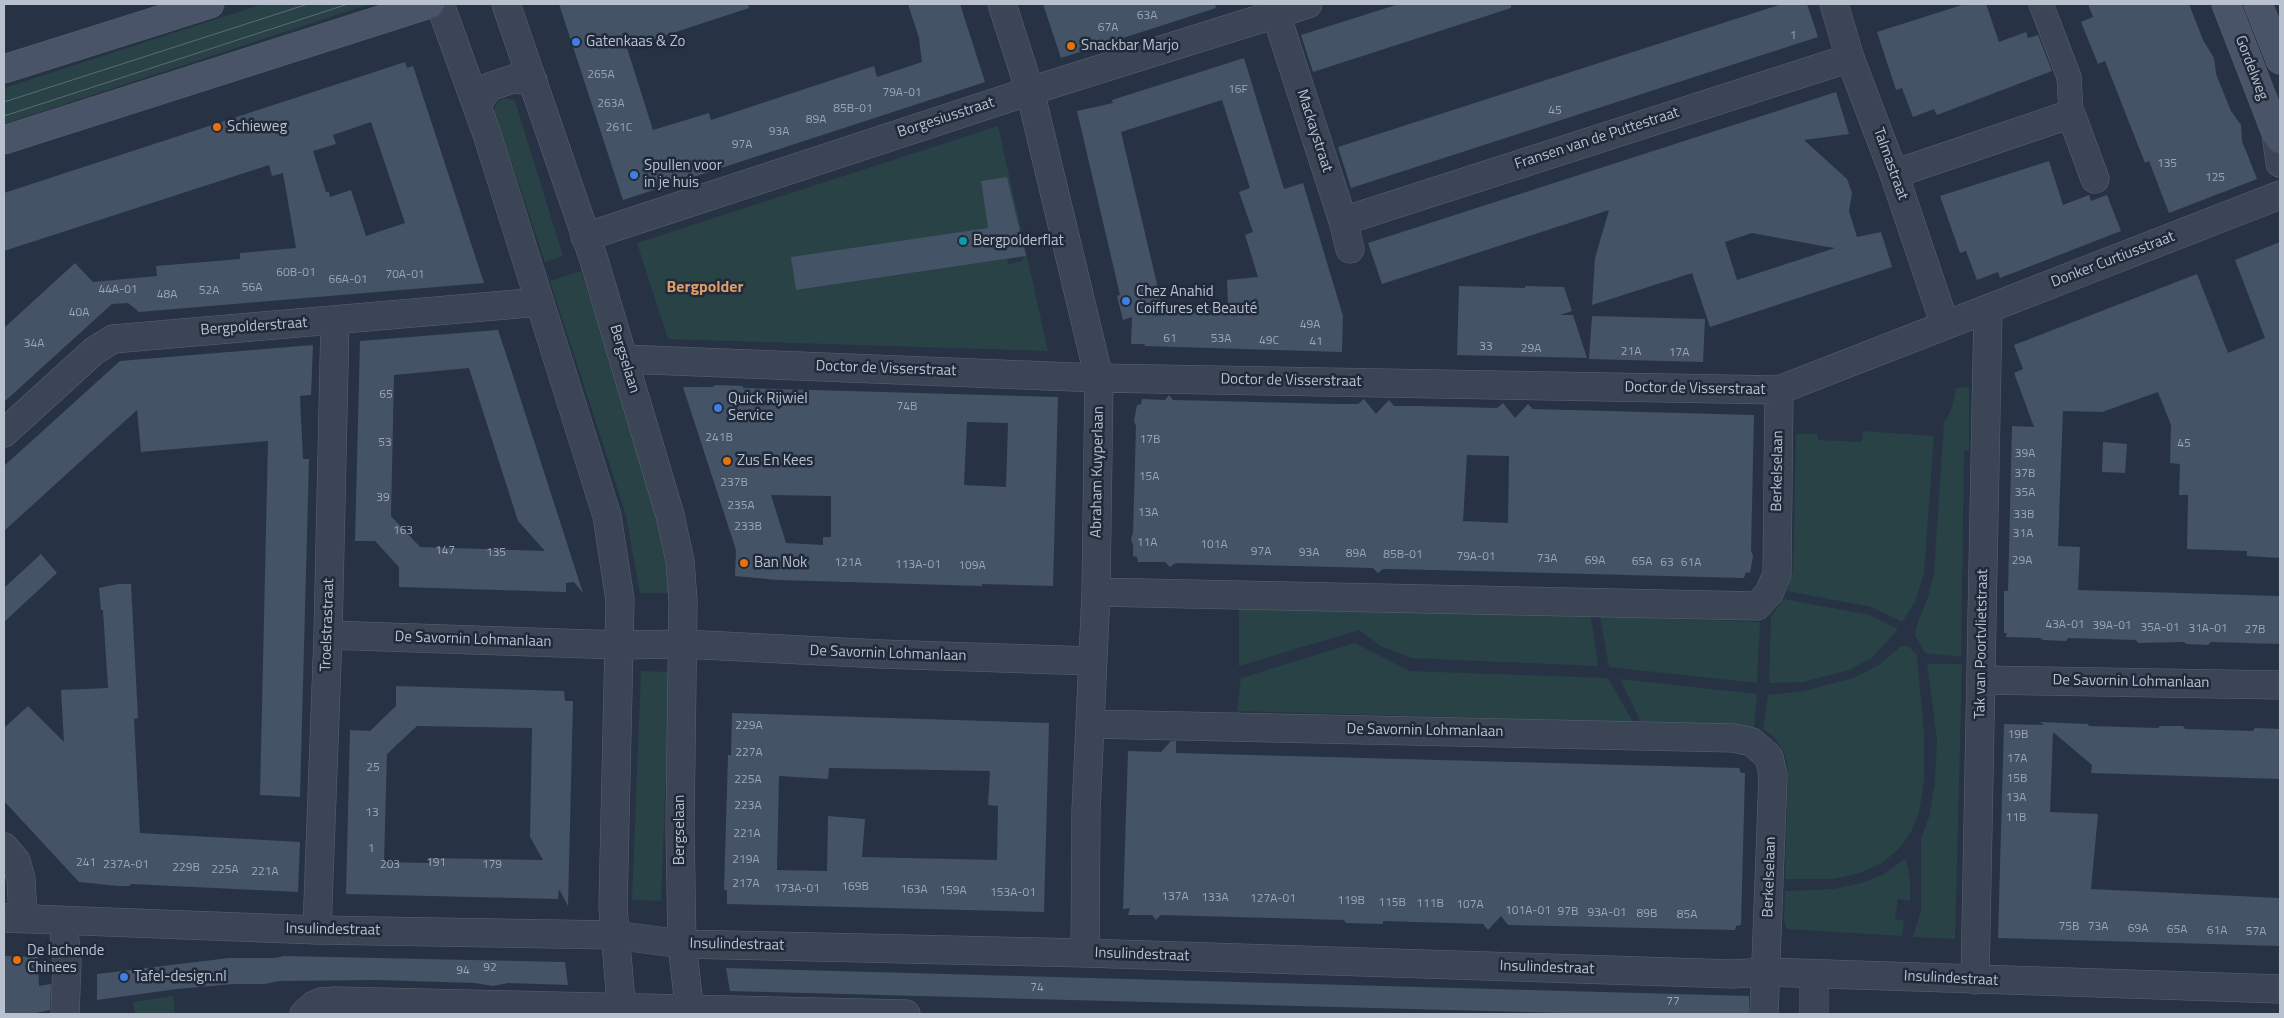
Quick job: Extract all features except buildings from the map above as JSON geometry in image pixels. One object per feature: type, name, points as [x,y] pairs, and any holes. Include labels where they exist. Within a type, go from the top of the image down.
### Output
[{"type":"main road","points":[[4,69],[210,4]]},
{"type":"main road","points":[[4,140],[430,4]]},
{"type":"main road","name":"Gordelweg","points":[[2226,4],[2278,136]]},
{"type":"main road","name":"Gordelweg","points":[[2258,4],[2280,60]]},
{"type":"main road","points":[[2277,4],[2280,12]]},
{"type":"street","points":[[440,4],[476,104],[607,516],[620,600],[614,936],[622,1011]]},
{"type":"street","name":"Bergselaan","points":[[506,4],[586,237],[670,515],[678,552],[683,601],[680,828],[682,944],[690,1011]]},
{"type":"street","name":"Abraham Kuyperlaan","points":[[1002,4],[1030,91],[1099,378],[1096,592],[1086,811],[1084,953]]},
{"type":"street","name":"Borgesiusstraat","points":[[586,237],[1030,91],[1308,4]]},
{"type":"street","points":[[2041,4],[2069,77],[2071,114],[2095,180]]},
{"type":"street","name":"Talmastraat","points":[[1838,5],[1850,58],[1894,174],[1945,325]]},
{"type":"street","name":"Mackaystraat","points":[[1276,14],[1350,248]]},
{"type":"street","name":"Fransen van de Puttestraat","points":[[1343,221],[1850,58]]},
{"type":"street","points":[[476,104],[488,87],[513,78],[533,81]]},
{"type":"street","points":[[1894,174],[2071,114]]},
{"type":"street","name":"Gordelweg","points":[[2278,136],[2280,163]]},
{"type":"street","name":"Donker Curtiusstraat","points":[[1945,325],[2280,195]]},
{"type":"street","name":"Bergpolderstraat","points":[[4,433],[94,350],[113,339],[540,302]]},
{"type":"street","name":"Tak van Poortvlietstraat","points":[[1975,980],[1988,309]]},
{"type":"street","name":"Troelstrastraat","points":[[317,930],[328,635],[335,321]]},
{"type":"street","name":"Doctor de Visserstraat","points":[[624,359],[1099,378],[1779,390],[1945,325]]},
{"type":"street","name":"Berkelselaan","points":[[1096,592],[1757,606],[1769,593],[1777,574],[1779,390]]},
{"type":"street","name":"De Savornin Lohmanlaan","points":[[328,635],[619,646]]},
{"type":"street","points":[[619,646],[683,644]]},
{"type":"street","name":"De Savornin Lohmanlaan","points":[[683,644],[880,654],[1092,661]]},
{"type":"street","name":"De Savornin Lohmanlaan","points":[[1981,680],[2280,685]]},
{"type":"street","name":"De Savornin Lohmanlaan","points":[[1091,724],[1734,738],[1746,740],[1757,746]]},
{"type":"street","name":"Berkelselaan","points":[[1757,746],[1768,758],[1774,775],[1764,1014]]},
{"type":"street","points":[[4,847],[16,861],[18,870],[13,918]]},
{"type":"street","name":"Insulindestraat","points":[[13,918],[317,930],[614,936],[682,944],[1084,953],[1733,974],[1766,972],[2280,989]]},
{"type":"street","points":[[63,921],[67,962],[65,1014]]},
{"type":"street","points":[[1814,974],[1814,1014]]},
{"type":"street","points":[[302,1014],[321,1002],[335,1001],[622,1011],[906,1014]]},
{"type":"green space","points":[[263,4],[370,4],[4,124],[4,88]]},
{"type":"green space","points":[[506,98],[515,101],[563,256],[545,262],[494,109],[498,101]]},
{"type":"green space","points":[[998,126],[1048,351],[668,339],[637,243]],"holes":[[[1007,177],[1025,253],[1022,261],[1008,264],[1007,259],[797,290],[988,228],[981,181]]]},
{"type":"green space","points":[[581,271],[662,525],[669,593],[640,593],[626,515],[550,281]]},
{"type":"green space","points":[[1969,387],[1969,451],[1964,451],[1961,657],[1925,653],[1915,636],[1934,573],[1944,423],[1952,408],[1956,388]]},
{"type":"green space","points":[[1863,431],[1934,436],[1924,573],[1915,602],[1902,622],[1872,607],[1787,591],[1793,572],[1796,434],[1817,434],[1818,440],[1862,442]]},
{"type":"green space","points":[[1783,599],[1870,615],[1898,629],[1872,658],[1849,670],[1803,682],[1769,683],[1771,617]]},
{"type":"green space","points":[[1239,605],[1591,617],[1598,666],[1411,658],[1381,646],[1359,630],[1239,666]]},
{"type":"green space","points":[[1600,616],[1760,622],[1757,683],[1609,667]]},
{"type":"green space","points":[[1355,643],[1409,671],[1608,678],[1633,722],[1237,711],[1241,678]]},
{"type":"green space","points":[[1901,646],[1908,646],[1917,655],[1924,734],[1924,781],[1919,813],[1911,832],[1899,849],[1882,863],[1860,873],[1834,879],[1785,879],[1788,765],[1783,750],[1774,737],[1763,729],[1768,695],[1804,691],[1853,678],[1879,665]]},
{"type":"green space","points":[[1927,664],[1962,664],[1955,939],[1913,937],[1921,910],[1921,839],[1929,817],[1935,782],[1937,740]]},
{"type":"green space","points":[[641,671],[670,672],[661,901],[632,900]]},
{"type":"green space","points":[[1620,679],[1757,694],[1754,728],[1738,724],[1641,722]]},
{"type":"green space","points":[[1906,858],[1910,879],[1910,901],[1898,899],[1895,919],[1904,921],[1902,936],[1787,929],[1784,921],[1785,891],[1834,889],[1862,883],[1884,874]]},
{"type":"green space","points":[[173,996],[175,1014],[135,1014],[133,1002]]},
{"type":"tram line","points":[[4,102],[308,4]]},
{"type":"tram line","points":[[4,116],[348,4]]},
{"type":"place","name":"Gatenkaas & Zo","points":[[576,42]]},
{"type":"place","name":"Snackbar Marjo","points":[[1071,46]]},
{"type":"place","name":"Schieweg","points":[[217,127]]},
{"type":"place","name":"Spullen voor in je huis","points":[[634,175]]},
{"type":"place","name":"Bergpolderflat","points":[[963,241]]},
{"type":"place","name":"Chez Anahid Coiffures et Beauté","points":[[1126,301]]},
{"type":"place","name":"Quick Rijwiel Service","points":[[718,408]]},
{"type":"place","name":"Zus En Kees","points":[[727,461]]},
{"type":"place","name":"Ban Nok","points":[[744,563]]},
{"type":"place","name":"De lachende Chinees","points":[[17,960]]},
{"type":"place","name":"Tafel-design.nl","points":[[124,977]]},
{"type":"district","name":"Bergpolder","points":[[705,288]]}]
